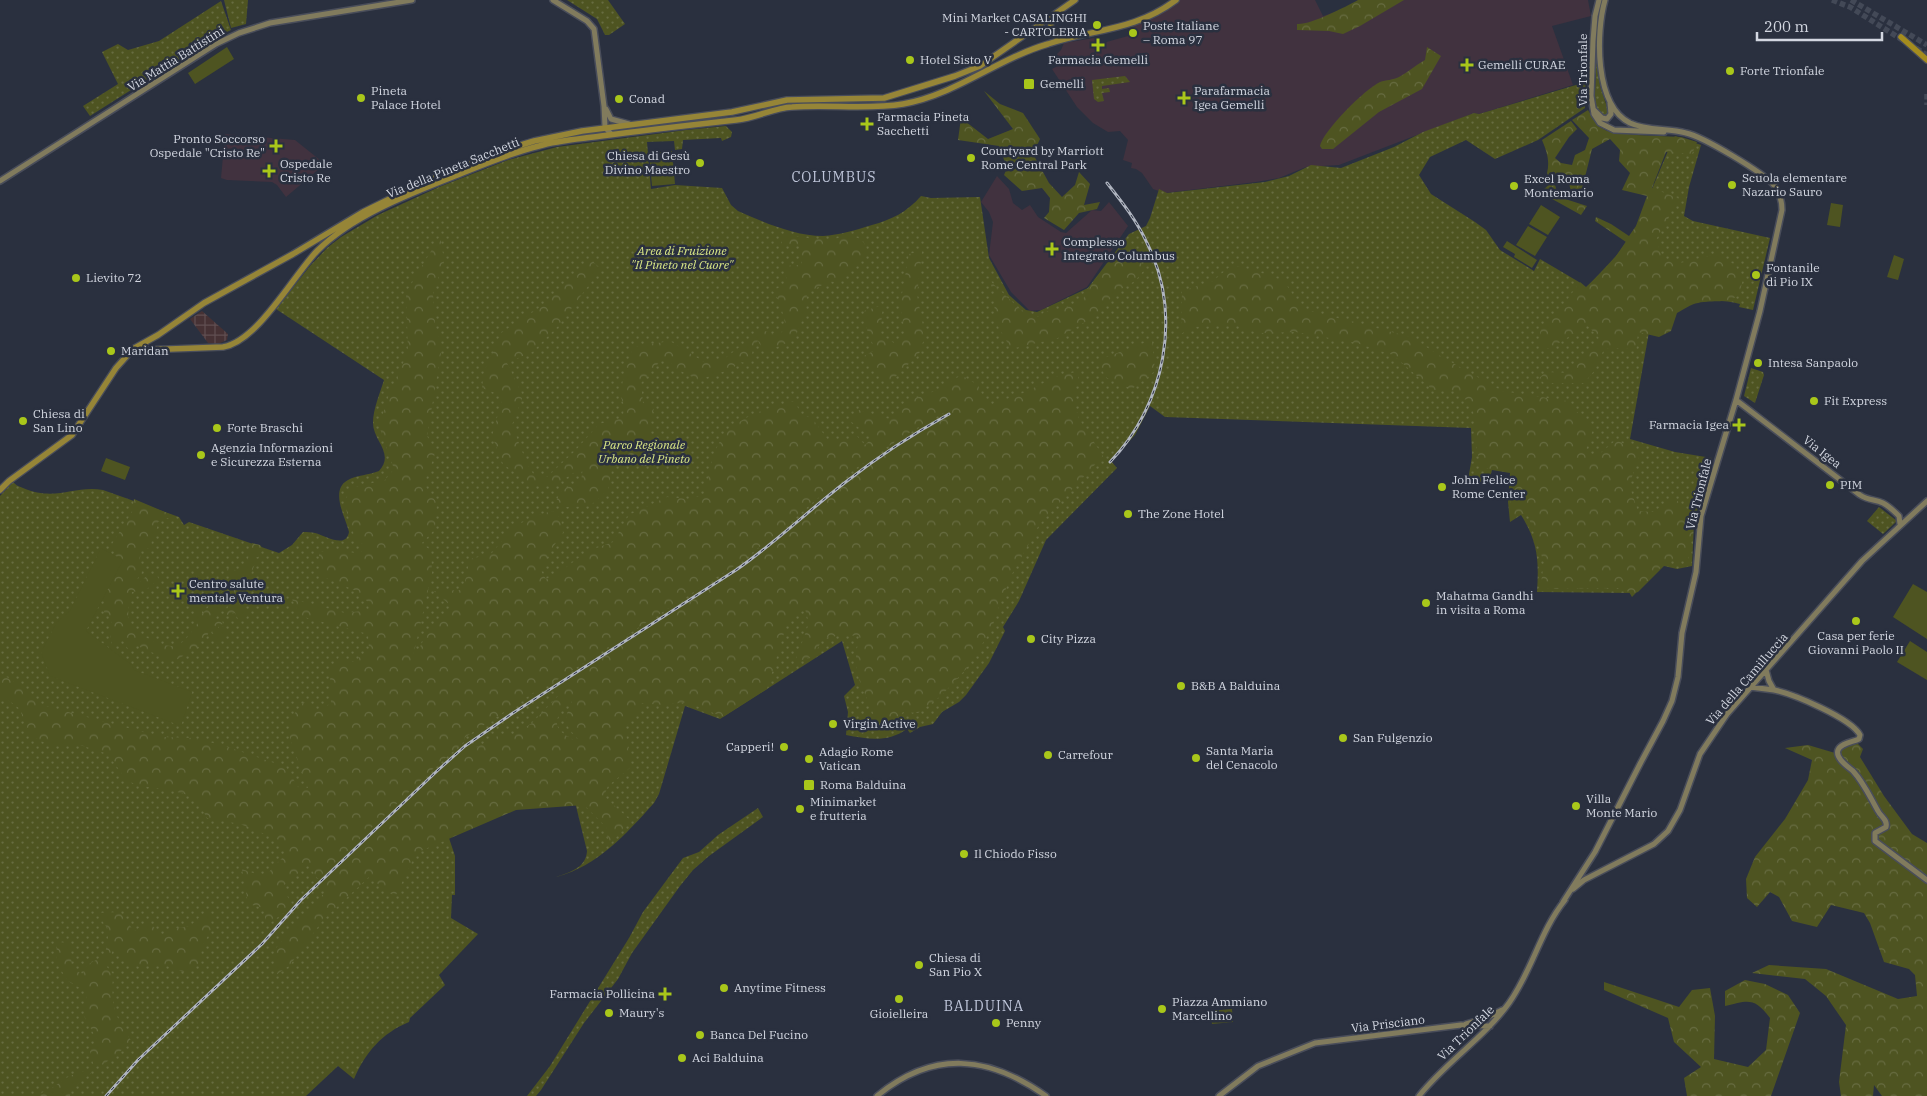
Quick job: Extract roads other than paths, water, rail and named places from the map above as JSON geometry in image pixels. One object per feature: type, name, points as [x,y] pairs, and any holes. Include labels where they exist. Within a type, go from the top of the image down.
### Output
[{"type":"highway","points":[[1901,37],[1927,60]]},
{"type":"main road","name":"Via Mattia Battistini","points":[[0,182],[233,35],[270,23],[412,0]]},
{"type":"main road","points":[[554,0],[590,23],[595,32],[605,127],[611,134]]},
{"type":"main road","name":"Via della Pineta Sacchetti","points":[[129,354],[204,303],[293,254],[356,215],[422,183],[519,145],[582,130],[732,112],[786,100],[884,98],[975,68],[1075,0]]},
{"type":"main road","name":"Via della Pineta Sacchetti","points":[[129,354],[143,350],[223,347],[232,344],[261,321],[320,249],[335,236],[365,217],[425,188],[507,156],[562,141],[740,120],[771,110],[790,107],[884,106],[907,103],[940,93],[1029,50],[1066,39],[1128,25],[1158,12],[1176,0]]},
{"type":"main road","name":"Via Trionfale","points":[[1599,0],[1594,25],[1591,105],[1598,121],[1614,130],[1675,131]]},
{"type":"main road","name":"Via Trionfale","points":[[1419,1096],[1447,1065],[1490,1026],[1506,1008],[1522,983],[1545,930],[1595,852],[1664,721],[1672,701],[1678,677],[1682,633],[1696,572],[1700,520],[1736,400],[1760,310],[1782,215],[1781,198],[1772,183],[1757,172],[1704,140],[1689,134],[1639,126],[1628,122],[1618,113],[1609,97],[1602,75],[1599,55],[1600,20],[1605,0]]},
{"type":"main road","points":[[1053,16],[1050,23],[1052,32],[1058,37],[1066,39]]},
{"type":"main road","points":[[1591,105],[1600,116],[1607,119],[1612,112],[1609,97]]},
{"type":"main road","points":[[604,106],[611,119],[629,124]]},
{"type":"main road","points":[[0,490],[9,480],[72,434],[116,368],[129,354]]},
{"type":"main road","name":"Via Igea","points":[[1736,400],[1860,495],[1870,501],[1878,501],[1884,504],[1898,515]]},
{"type":"main road","name":"Via della Camilluccia","points":[[1590,876],[1654,844],[1671,828],[1680,810],[1700,754],[1721,722],[1862,560],[1927,501]]},
{"type":"main road","points":[[1898,515],[1912,514]]},
{"type":"main road","points":[[1898,515],[1901,520],[1900,525]]},
{"type":"main road","points":[[1766,670],[1769,681],[1775,690]]},
{"type":"main road","points":[[1750,687],[1775,690],[1823,709],[1858,731],[1859,739],[1842,746],[1838,750],[1838,754],[1840,759],[1864,785],[1886,822],[1886,828],[1874,834],[1875,841],[1927,880]]},
{"type":"main road","name":"Via Trionfale","points":[[1563,902],[1576,886],[1590,876]]},
{"type":"main road","name":"Via Prisciano","points":[[1461,1025],[1486,1018],[1506,1008]]},
{"type":"main road","name":"Via Prisciano","points":[[1219,1096],[1258,1066],[1319,1042],[1461,1025],[1490,1026]]},
{"type":"main road","points":[[876,1096],[916,1070],[953,1063],[974,1065],[999,1071],[1022,1080],[1046,1096]]},
{"type":"tunnel","points":[[1832,0],[1850,7],[1904,41]]},
{"type":"tunnel","points":[[1851,0],[1927,45]]},
{"type":"tunnel","points":[[1916,48],[1927,55]]},
{"type":"tunnel","points":[[1927,94],[1927,105]]},
{"type":"railway","points":[[1107,183],[1134,219],[1147,243],[1158,271],[1164,300],[1166,329],[1163,358],[1155,387],[1144,414],[1129,439],[1110,462]]},
{"type":"railway","points":[[106,1096],[138,1060],[262,944],[301,900],[465,746],[513,713],[736,570],[859,472],[922,429],[949,414]]},
{"type":"place","name":"Mini Market CASALINGHI - CARTOLERIA","points":[[1097,25]]},
{"type":"place","name":"Poste Italiane – Roma 97","points":[[1133,33]]},
{"type":"place","name":"Farmacia Gemelli","points":[[1098,45]]},
{"type":"place","name":"Hotel Sisto V","points":[[910,60]]},
{"type":"place","name":"Gemelli CURAE","points":[[1467,65]]},
{"type":"place","name":"Forte Trionfale","points":[[1730,71]]},
{"type":"place","name":"Gemelli","points":[[1029,84]]},
{"type":"place","name":"Pineta Palace Hotel","points":[[361,98]]},
{"type":"place","name":"Parafarmacia Igea Gemelli","points":[[1184,98]]},
{"type":"place","name":"Conad","points":[[619,99]]},
{"type":"place","name":"Farmacia Pineta Sacchetti","points":[[867,124]]},
{"type":"place","name":"Pronto Soccorso Ospedale \"Cristo Re\"","points":[[276,146]]},
{"type":"place","name":"Courtyard by Marriott Rome Central Park","points":[[971,158]]},
{"type":"place","name":"Chiesa di Gesù Divino Maestro","points":[[700,163]]},
{"type":"place","name":"Ospedale Cristo Re","points":[[269,171]]},
{"type":"place","name":"Scuola elementare Nazario Sauro","points":[[1732,185]]},
{"type":"place","name":"Excel Roma Montemario","points":[[1514,186]]},
{"type":"place","name":"Complesso Integrato Columbus","points":[[1052,249]]},
{"type":"place","name":"Fontanile di Pio IX","points":[[1756,275]]},
{"type":"place","name":"Lievito 72","points":[[76,278]]},
{"type":"place","name":"Maridan","points":[[111,351]]},
{"type":"place","name":"Intesa Sanpaolo","points":[[1758,363]]},
{"type":"place","name":"Fit Express","points":[[1814,401]]},
{"type":"place","name":"Chiesa di San Lino","points":[[23,421]]},
{"type":"place","name":"Farmacia Igea","points":[[1739,425]]},
{"type":"place","name":"Forte Braschi","points":[[217,428]]},
{"type":"place","name":"Agenzia Informazioni e Sicurezza Esterna","points":[[201,455]]},
{"type":"place","name":"PIM","points":[[1830,485]]},
{"type":"place","name":"John Felice Rome Center","points":[[1442,487]]},
{"type":"place","name":"The Zone Hotel","points":[[1128,514]]},
{"type":"place","name":"Centro salute mentale Ventura","points":[[178,591]]},
{"type":"place","name":"Mahatma Gandhi in visita a Roma","points":[[1426,603]]},
{"type":"place","name":"Casa per ferie Giovanni Paolo II","points":[[1856,621]]},
{"type":"place","name":"City Pizza","points":[[1031,639]]},
{"type":"place","name":"B&B A Balduina","points":[[1181,686]]},
{"type":"place","name":"Virgin Active","points":[[833,724]]},
{"type":"place","name":"San Fulgenzio","points":[[1343,738]]},
{"type":"place","name":"Capperi!","points":[[784,747]]},
{"type":"place","name":"Carrefour","points":[[1048,755]]},
{"type":"place","name":"Santa Maria del Cenacolo","points":[[1196,758]]},
{"type":"place","name":"Adagio Rome Vatican","points":[[809,759]]},
{"type":"place","name":"Roma Balduina","points":[[809,785]]},
{"type":"place","name":"Villa Monte Mario","points":[[1576,806]]},
{"type":"place","name":"Minimarket e frutteria","points":[[800,809]]},
{"type":"place","name":"Il Chiodo Fisso","points":[[964,854]]},
{"type":"place","name":"Chiesa di San Pio X","points":[[919,965]]},
{"type":"place","name":"Anytime Fitness","points":[[724,988]]},
{"type":"place","name":"Farmacia Pollicina","points":[[665,994]]},
{"type":"place","name":"Gioielleira","points":[[899,999]]},
{"type":"place","name":"Piazza Ammiano Marcellino","points":[[1162,1009]]},
{"type":"place","name":"Maury's","points":[[609,1013]]},
{"type":"place","name":"Penny","points":[[996,1023]]},
{"type":"place","name":"Banca Del Fucino","points":[[700,1035]]},
{"type":"place","name":"Aci Balduina","points":[[682,1058]]},
{"type":"district","name":"COLUMBUS","points":[[834,177]]},
{"type":"district","name":"BALDUINA","points":[[984,1006]]},
{"type":"park label","name":"Area di Fruizione \"Il Pineto nel Cuore\"","points":[[682,258]]},
{"type":"park label","name":"Parco Regionale Urbano del Pineto","points":[[644,452]]}]
